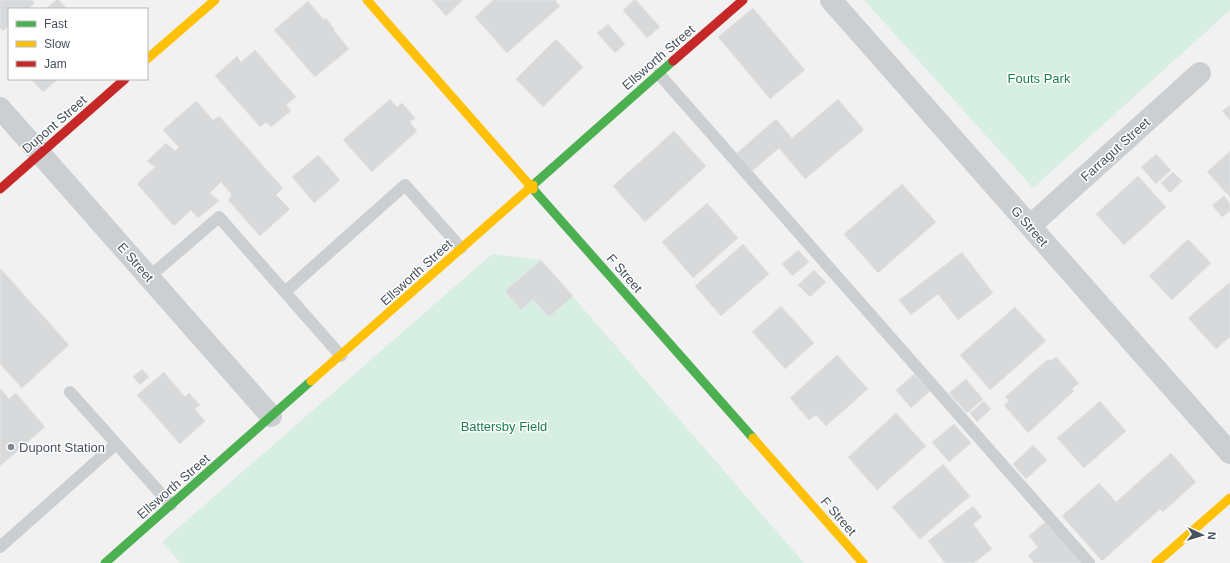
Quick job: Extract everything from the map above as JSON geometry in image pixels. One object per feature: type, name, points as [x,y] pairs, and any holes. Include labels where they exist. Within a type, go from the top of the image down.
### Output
[{"type":"street","points":[[148,59],[215,0]]},
{"type":"street","name":"F Street","points":[[367,0],[863,563]]},
{"type":"street","name":"Ellsworth Street","points":[[105,563],[743,0]]},
{"type":"street","name":"G Street","points":[[831,0],[1230,453]]},
{"type":"street","name":"Farragut Street","points":[[1030,226],[1200,73]]},
{"type":"street","name":"Dupont Street","points":[[0,189],[124,80]]},
{"type":"street","name":"E Street","points":[[0,108],[271,416]]},
{"type":"street","points":[[1156,563],[1230,498]]},
{"type":"lane","points":[[659,74],[1089,563]]},
{"type":"lane","points":[[285,292],[405,185],[462,248]]},
{"type":"lane","points":[[149,278],[219,217],[340,356]]},
{"type":"lane","points":[[70,392],[171,505]]},
{"type":"lane","points":[[0,547],[116,444]]},
{"type":"green space","name":"Fouts Park","points":[[864,0],[1230,0],[1230,10],[1033,188]]},
{"type":"green space","name":"Battersby Field","points":[[492,254],[541,260],[804,563],[180,563],[162,542]]},
{"type":"building","points":[[0,0],[32,0],[35,3],[29,8],[8,8],[8,27],[3,31],[0,28]]},
{"type":"building","points":[[56,0],[59,0],[66,8],[47,8]]},
{"type":"building","points":[[432,0],[463,0],[446,16]]},
{"type":"building","points":[[493,0],[555,0],[560,6],[507,53],[475,17]]},
{"type":"building","points":[[634,0],[636,0],[660,27],[647,38],[623,10]]},
{"type":"building","points":[[308,1],[324,20],[326,18],[335,30],[334,31],[349,49],[315,77],[274,30]]},
{"type":"building","points":[[753,8],[805,70],[770,99],[718,37]]},
{"type":"building","points":[[608,24],[625,44],[615,53],[597,33]]},
{"type":"building","points":[[556,39],[583,67],[543,107],[516,79]]},
{"type":"building","points":[[255,50],[296,97],[286,105],[291,111],[271,127],[266,122],[260,127],[215,76],[237,56],[241,62]]},
{"type":"building","points":[[32,80],[57,80],[43,92]]},
{"type":"building","points":[[390,99],[397,107],[402,103],[415,118],[410,122],[417,131],[372,172],[343,140]]},
{"type":"building","points":[[838,99],[864,130],[805,179],[779,148],[752,171],[737,153],[776,119],[792,138]]},
{"type":"building","points":[[196,101],[213,120],[219,116],[283,188],[276,195],[290,209],[260,236],[228,200],[232,195],[221,182],[210,193],[219,201],[198,218],[191,210],[174,226],[137,184],[155,167],[147,161],[166,143],[175,151],[179,147],[163,130]]},
{"type":"building","points":[[1230,105],[1230,120],[1222,111]]},
{"type":"building","points":[[674,131],[706,166],[645,222],[613,186]]},
{"type":"building","points":[[1230,151],[1230,197],[1207,172]]},
{"type":"building","points":[[1156,154],[1171,170],[1156,184],[1141,167]]},
{"type":"building","points":[[318,155],[340,180],[314,203],[292,177]]},
{"type":"building","points":[[1173,172],[1182,181],[1170,193],[1161,183]]},
{"type":"building","points":[[1138,176],[1166,207],[1124,245],[1096,214]]},
{"type":"building","points":[[902,184],[936,222],[878,273],[844,234]]},
{"type":"building","points":[[1224,196],[1230,204],[1230,211],[1222,217],[1212,205]]},
{"type":"building","points":[[707,203],[738,238],[693,278],[662,242]]},
{"type":"building","points":[[1188,239],[1211,263],[1172,300],[1149,276]]},
{"type":"building","points":[[743,244],[769,274],[721,316],[695,286]]},
{"type":"building","points":[[798,250],[809,262],[792,276],[782,264]]},
{"type":"building","points":[[962,252],[993,293],[958,320],[938,294],[911,315],[899,300]]},
{"type":"building","points":[[541,260],[573,296],[549,317],[533,299],[521,310],[505,291]]},
{"type":"building","points":[[0,268],[69,345],[22,388],[0,364]]},
{"type":"building","points":[[814,270],[826,282],[810,297],[798,285]]},
{"type":"building","points":[[1230,282],[1230,337],[1216,349],[1188,318]]},
{"type":"building","points":[[781,306],[814,343],[785,369],[752,332]]},
{"type":"building","points":[[1015,307],[1046,341],[990,390],[960,355]]},
{"type":"building","points":[[837,355],[868,389],[826,426],[816,415],[809,420],[790,398]]},
{"type":"building","points":[[1056,357],[1079,383],[1072,389],[1074,391],[1028,433],[1004,405],[1009,401],[1005,397],[1048,359],[1050,361]]},
{"type":"building","points":[[142,369],[149,377],[140,385],[133,377]]},
{"type":"building","points":[[164,372],[185,397],[189,393],[200,405],[195,409],[205,421],[180,444],[137,395]]},
{"type":"building","points":[[914,374],[930,391],[911,408],[896,390]]},
{"type":"building","points":[[966,379],[983,399],[967,413],[949,393]]},
{"type":"building","name":"Dupont Station","points":[[0,388],[9,399],[16,393],[45,427],[0,466]]},
{"type":"building","points":[[984,401],[991,409],[977,422],[970,413]]},
{"type":"building","points":[[1100,401],[1126,431],[1084,468],[1057,438]]},
{"type":"building","points":[[896,413],[926,446],[877,490],[848,457]]},
{"type":"building","points":[[954,424],[971,443],[949,462],[932,442]]},
{"type":"building","points":[[1033,445],[1047,460],[1026,479],[1013,464]]},
{"type":"building","points":[[1171,453],[1196,482],[1163,512],[1160,509],[1102,561],[1062,516],[1099,483],[1116,502]]},
{"type":"building","points":[[943,464],[970,496],[920,539],[892,507]]},
{"type":"building","points":[[973,506],[982,517],[973,524],[992,549],[974,563],[945,563],[928,541]]},
{"type":"building","points":[[1045,522],[1081,563],[1034,563],[1028,556],[1038,547],[1029,536]]},
{"type":"traffic: fast","points":[[533,185],[673,61]]},
{"type":"traffic: fast","points":[[533,189],[753,438]]},
{"type":"traffic: fast","points":[[105,563],[311,381]]},
{"type":"traffic: slow","points":[[148,58],[215,0]]},
{"type":"traffic: slow","points":[[367,0],[533,189]]},
{"type":"traffic: slow","points":[[311,381],[533,185]]},
{"type":"traffic: slow","points":[[753,438],[863,563]]},
{"type":"traffic: slow","points":[[1156,563],[1230,498]]},
{"type":"traffic: jam","points":[[673,61],[743,0]]},
{"type":"traffic: jam","points":[[0,189],[124,80]]},
{"type":"place","name":"Dupont Station","points":[[11,447]]}]
